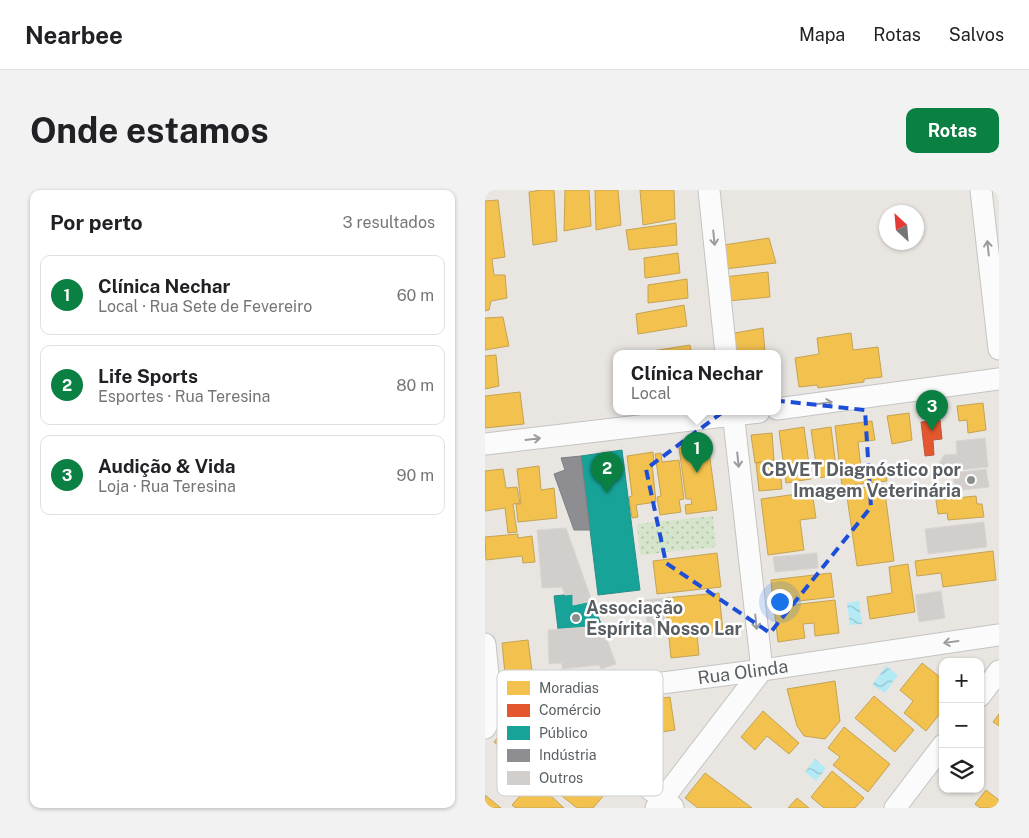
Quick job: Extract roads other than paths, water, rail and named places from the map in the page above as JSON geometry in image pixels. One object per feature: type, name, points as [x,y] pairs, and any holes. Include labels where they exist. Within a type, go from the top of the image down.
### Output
[{"type":"street","points":[[709,190],[726,350]]},
{"type":"street","points":[[981,190],[999,349]]},
{"type":"street","points":[[781,408],[999,379]]},
{"type":"street","points":[[485,444],[725,415]]},
{"type":"street","points":[[653,796],[664,805],[762,670],[733,415]]},
{"type":"street","name":"Rua Olinda","points":[[663,683],[999,635]]},
{"type":"street","points":[[485,644],[489,721],[485,728]]},
{"type":"street","points":[[984,691],[999,671]]},
{"type":"street","points":[[895,808],[941,748]]},
{"type":"water","points":[[859,601],[862,624],[850,625],[847,603]]},
{"type":"water","points":[[886,666],[898,675],[885,693],[872,685]]},
{"type":"water","points":[[815,759],[826,768],[816,781],[805,772]]},
{"type":"place","name":"Audição & Vida","points":[[932,431]]},
{"type":"place","name":"Clínica Nechar","points":[[697,473]]},
{"type":"place","name":"CBVET Diagnóstico por Imagem Veterinária","points":[[971,480]]},
{"type":"place","name":"Life Sports","points":[[607,493]]},
{"type":"place","name":"Associação Espírita Nosso Lar","points":[[576,618]]}]
